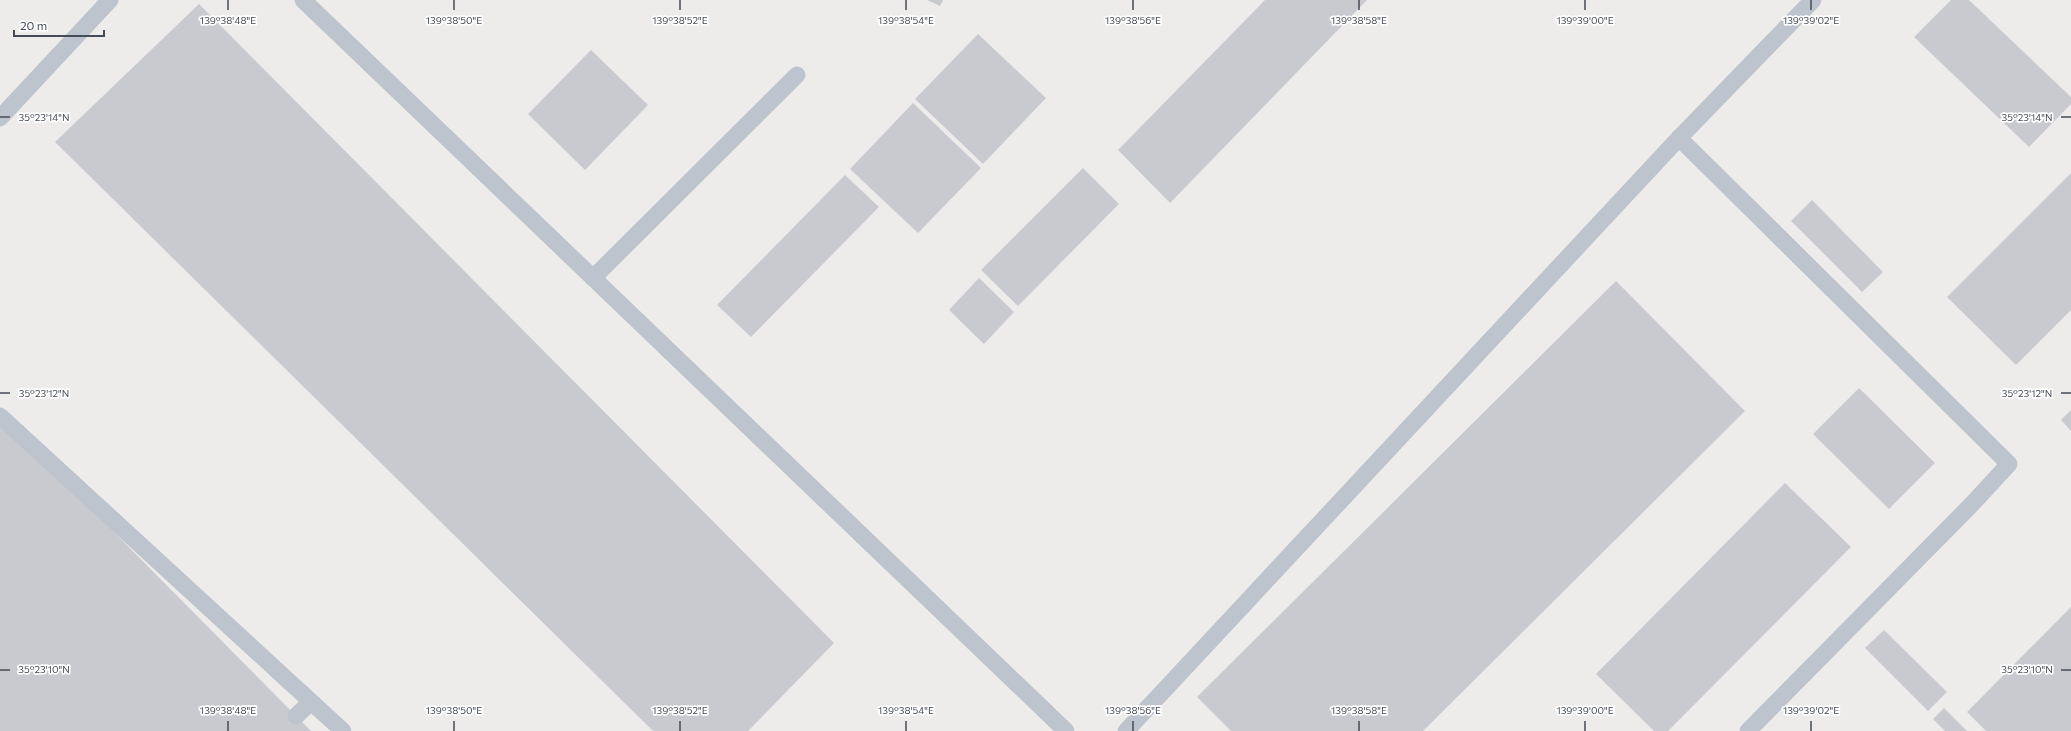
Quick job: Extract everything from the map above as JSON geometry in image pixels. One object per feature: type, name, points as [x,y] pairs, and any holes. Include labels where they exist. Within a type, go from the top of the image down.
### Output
[{"type":"lane","points":[[0,118],[110,0]]},
{"type":"lane","points":[[303,0],[1066,731]]},
{"type":"lane","points":[[1126,731],[1680,138],[1813,0]]},
{"type":"lane","points":[[593,278],[797,75]]},
{"type":"lane","points":[[1680,138],[2008,464],[1973,503],[1748,731]]},
{"type":"lane","points":[[0,416],[343,731]]},
{"type":"lane","points":[[296,716],[311,702]]},
{"type":"building","points":[[927,0],[943,0],[940,6]]},
{"type":"building","points":[[1265,0],[1367,0],[1170,203],[1118,150]]},
{"type":"building","points":[[1951,0],[1969,0],[2071,97],[2071,104],[2029,147],[1914,37]]},
{"type":"building","points":[[199,4],[834,643],[748,731],[653,731],[55,142]]},
{"type":"building","points":[[978,34],[1046,98],[983,164],[915,99]]},
{"type":"building","points":[[591,50],[648,105],[585,170],[528,114]]},
{"type":"building","points":[[913,103],[981,168],[918,233],[850,169]]},
{"type":"building","points":[[1083,168],[1119,204],[1018,306],[981,270]]},
{"type":"building","points":[[2071,173],[2071,310],[2016,365],[1947,297]]},
{"type":"building","points":[[845,175],[879,207],[751,337],[717,305]]},
{"type":"building","points":[[1812,200],[1883,272],[1862,292],[1791,221]]},
{"type":"building","points":[[979,278],[1014,312],[984,344],[949,310]]},
{"type":"building","points":[[1616,281],[1745,411],[1423,731],[1231,731],[1197,697]]},
{"type":"building","points":[[1859,388],[1935,463],[1889,509],[1813,434]]},
{"type":"building","points":[[2071,410],[2071,431],[2061,420]]},
{"type":"building","points":[[5,422],[311,731],[0,731],[0,427]]},
{"type":"building","points":[[1785,483],[1851,547],[1668,731],[1654,731],[1596,674]]},
{"type":"building","points":[[2071,607],[2071,731],[1986,731],[1967,712]]},
{"type":"building","points":[[1884,630],[1947,692],[1928,711],[1865,648]]},
{"type":"building","points":[[1944,708],[1967,731],[1945,731],[1933,719]]}]
